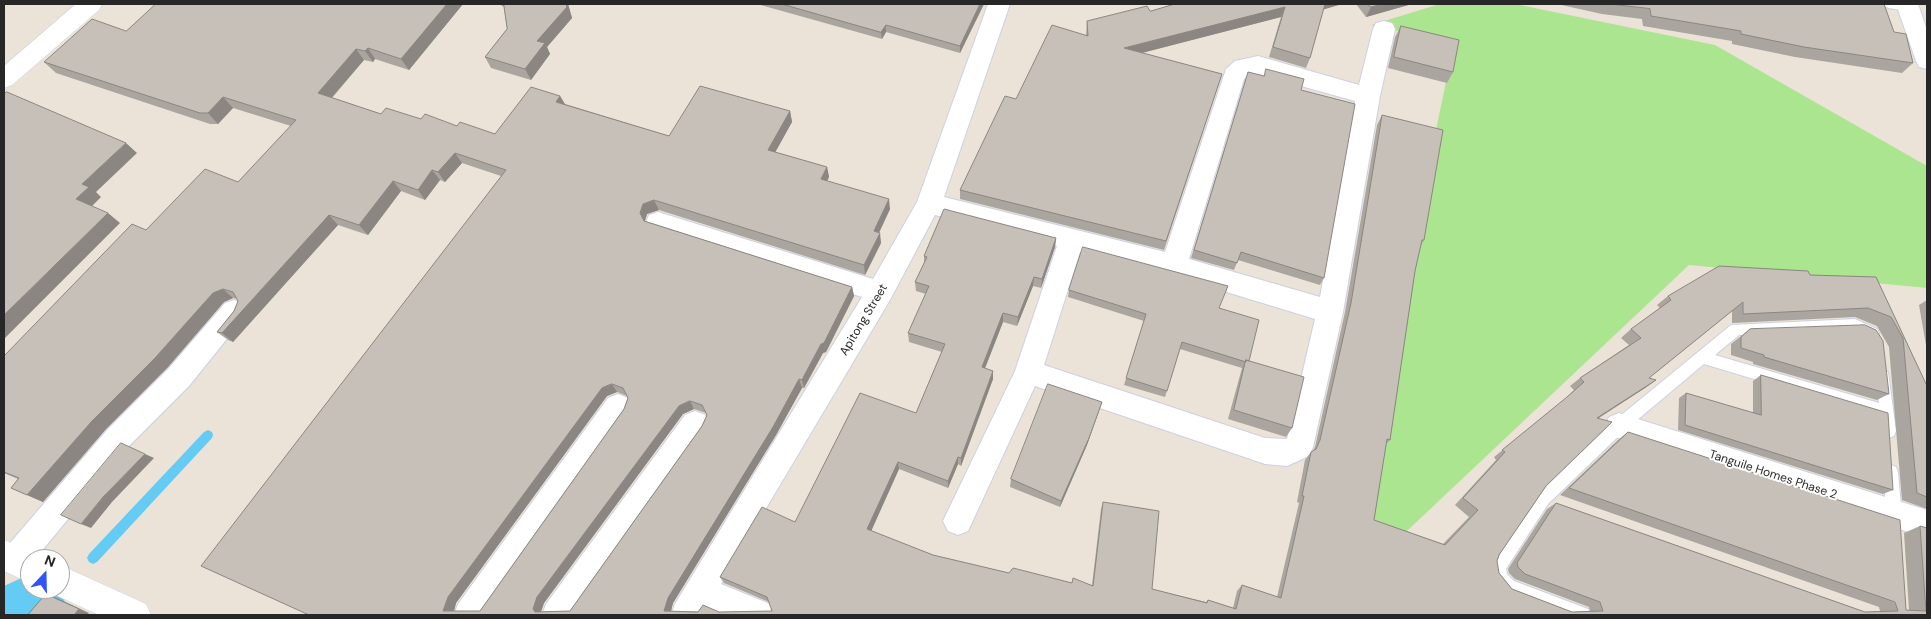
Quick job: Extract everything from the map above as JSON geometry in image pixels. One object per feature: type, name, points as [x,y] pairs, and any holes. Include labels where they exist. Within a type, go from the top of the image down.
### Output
[{"type":"main road","points":[[4,79],[91,4]]},
{"type":"main road","points":[[70,586],[135,615]]},
{"type":"street","name":"Apitong Street","points":[[694,603],[881,292],[929,203],[1000,4]]},
{"type":"street","points":[[1901,5],[1927,61]]},
{"type":"street","points":[[1028,372],[1265,451],[1287,453],[1299,446],[1330,312],[1368,96],[1384,29]]},
{"type":"street","points":[[1174,265],[1234,76],[1243,67],[1258,65],[1368,96]]},
{"type":"street","points":[[929,203],[1174,265],[1330,312]]},
{"type":"street","points":[[658,222],[881,292]]},
{"type":"street","points":[[958,521],[1028,372],[1072,239]]},
{"type":"street","points":[[16,561],[117,439],[179,377],[234,311]]},
{"type":"street","points":[[469,615],[618,408]]},
{"type":"street","points":[[557,615],[695,424]]},
{"type":"street","name":"Tanguile Homes Phase 2","points":[[1619,426],[1894,522],[1927,524]]},
{"type":"street","points":[[694,603],[759,615]]},
{"type":"lane","points":[[1582,615],[1509,587],[1500,578],[1498,567],[1543,499],[1619,426],[1736,328],[1855,325],[1871,332],[1880,346]]},
{"type":"lane","points":[[1701,357],[1888,412]]},
{"type":"lane","points":[[1882,365],[1888,412],[1894,522]]},
{"type":"lane","points":[[1543,499],[1562,505]]},
{"type":"green space","points":[[1440,4],[1515,4],[1715,45],[1927,166],[1927,288],[1689,265],[1338,596],[1454,44],[1371,25]]},
{"type":"building","points":[[156,4],[447,4],[401,59],[368,48],[365,51],[356,49],[318,93],[381,114],[386,108],[421,119],[425,114],[457,126],[460,122],[495,134],[531,87],[560,96],[556,102],[669,136],[700,86],[790,111],[768,150],[827,167],[821,179],[889,199],[874,231],[880,233],[864,265],[654,200],[643,204],[640,213],[644,221],[852,287],[824,343],[821,344],[802,380],[799,379],[773,427],[668,598],[664,611],[698,612],[703,605],[719,612],[772,611],[767,597],[720,577],[762,507],[795,522],[860,393],[916,413],[945,344],[908,333],[929,286],[915,282],[927,257],[924,256],[944,209],[1056,238],[1042,279],[1034,277],[1018,317],[1003,313],[982,367],[993,371],[961,458],[958,457],[948,481],[898,462],[867,529],[933,555],[1009,573],[1013,568],[1072,583],[1073,578],[1093,586],[1103,502],[1159,511],[1152,589],[1207,603],[1208,600],[1236,609],[1242,585],[1281,598],[1304,496],[1302,496],[1311,452],[1316,449],[1320,440],[1351,303],[1382,115],[1443,130],[1424,240],[1422,240],[1415,271],[1390,440],[1387,439],[1374,520],[1445,545],[1478,510],[1463,498],[1505,452],[1502,450],[1584,382],[1580,378],[1641,338],[1631,329],[1671,300],[1668,296],[1719,266],[1808,271],[1810,275],[1876,277],[1927,386],[1927,497],[1917,493],[1903,338],[1891,317],[1868,308],[1743,314],[1743,302],[1649,378],[1656,380],[1597,418],[1612,422],[1546,486],[1499,555],[1497,561],[1499,573],[1512,589],[1572,612],[1603,611],[1600,602],[1525,574],[1518,567],[1517,563],[1556,503],[1865,612],[1898,611],[1895,602],[1569,488],[1628,432],[1900,520],[1906,610],[1926,611],[1920,526],[1927,528],[1927,615],[309,615],[201,566],[506,170],[455,153],[438,172],[432,170],[418,190],[393,181],[359,225],[329,215],[222,333],[217,332],[234,311],[238,301],[233,292],[223,289],[213,293],[155,358],[92,421],[27,495],[11,488],[19,478],[4,472],[4,356],[132,224],[146,230],[205,169],[238,182],[296,120],[223,97],[208,113],[200,113],[44,62],[92,19],[126,31]],"holes":[[[612,384],[623,388],[628,398],[624,409],[480,611],[443,611],[448,597],[602,388]],[[690,401],[702,405],[707,415],[702,426],[570,611],[535,612],[533,609],[537,597],[679,406]]]},
{"type":"building","points":[[504,4],[566,4],[567,7],[537,41],[545,43],[525,69],[485,57],[507,29]]},
{"type":"building","points":[[782,4],[980,4],[960,46],[886,25],[881,32]]},
{"type":"building","points":[[1175,4],[1325,4],[1310,58],[1273,47],[1285,7],[1124,48],[1222,74],[1166,241],[960,190],[1005,96],[1016,99],[1052,25],[1088,36],[1087,21],[1147,6],[1150,11]]},
{"type":"building","points":[[1368,4],[1383,4],[1371,7]]},
{"type":"building","points":[[1610,4],[1884,4],[1894,32],[1906,34],[1913,63],[1804,47],[1741,34],[1741,31],[1651,16],[1650,9]]},
{"type":"building","points":[[1401,26],[1459,40],[1453,72],[1394,57]]},
{"type":"building","points":[[1266,69],[1304,79],[1301,90],[1355,104],[1324,278],[1241,252],[1237,263],[1194,250],[1248,72],[1264,76]]},
{"type":"building","points":[[7,92],[126,143],[82,184],[89,187],[76,199],[108,213],[4,315],[4,94]]},
{"type":"building","points":[[1083,247],[1228,286],[1219,308],[1259,320],[1249,361],[1246,360],[1246,362],[1182,342],[1167,391],[1126,378],[1146,314],[1069,290]]},
{"type":"building","points":[[1865,325],[1876,330],[1883,341],[1889,394],[1764,357],[1764,355],[1741,348],[1741,337],[1750,329]]},
{"type":"building","points":[[1246,360],[1304,377],[1292,428],[1234,410]]},
{"type":"building","points":[[1761,375],[1888,413],[1893,490],[1685,425],[1686,393],[1761,415]]},
{"type":"building","points":[[1048,384],[1102,402],[1089,438],[1061,501],[1011,479]]},
{"type":"building","points":[[121,443],[145,454],[103,497],[81,524],[61,515]]},
{"type":"building","points":[[42,599],[57,599],[79,609],[74,615],[28,615]]},
{"type":"waterway","points":[[93,558],[208,435]]},
{"type":"waterway","points":[[24,615],[32,609]]}]
